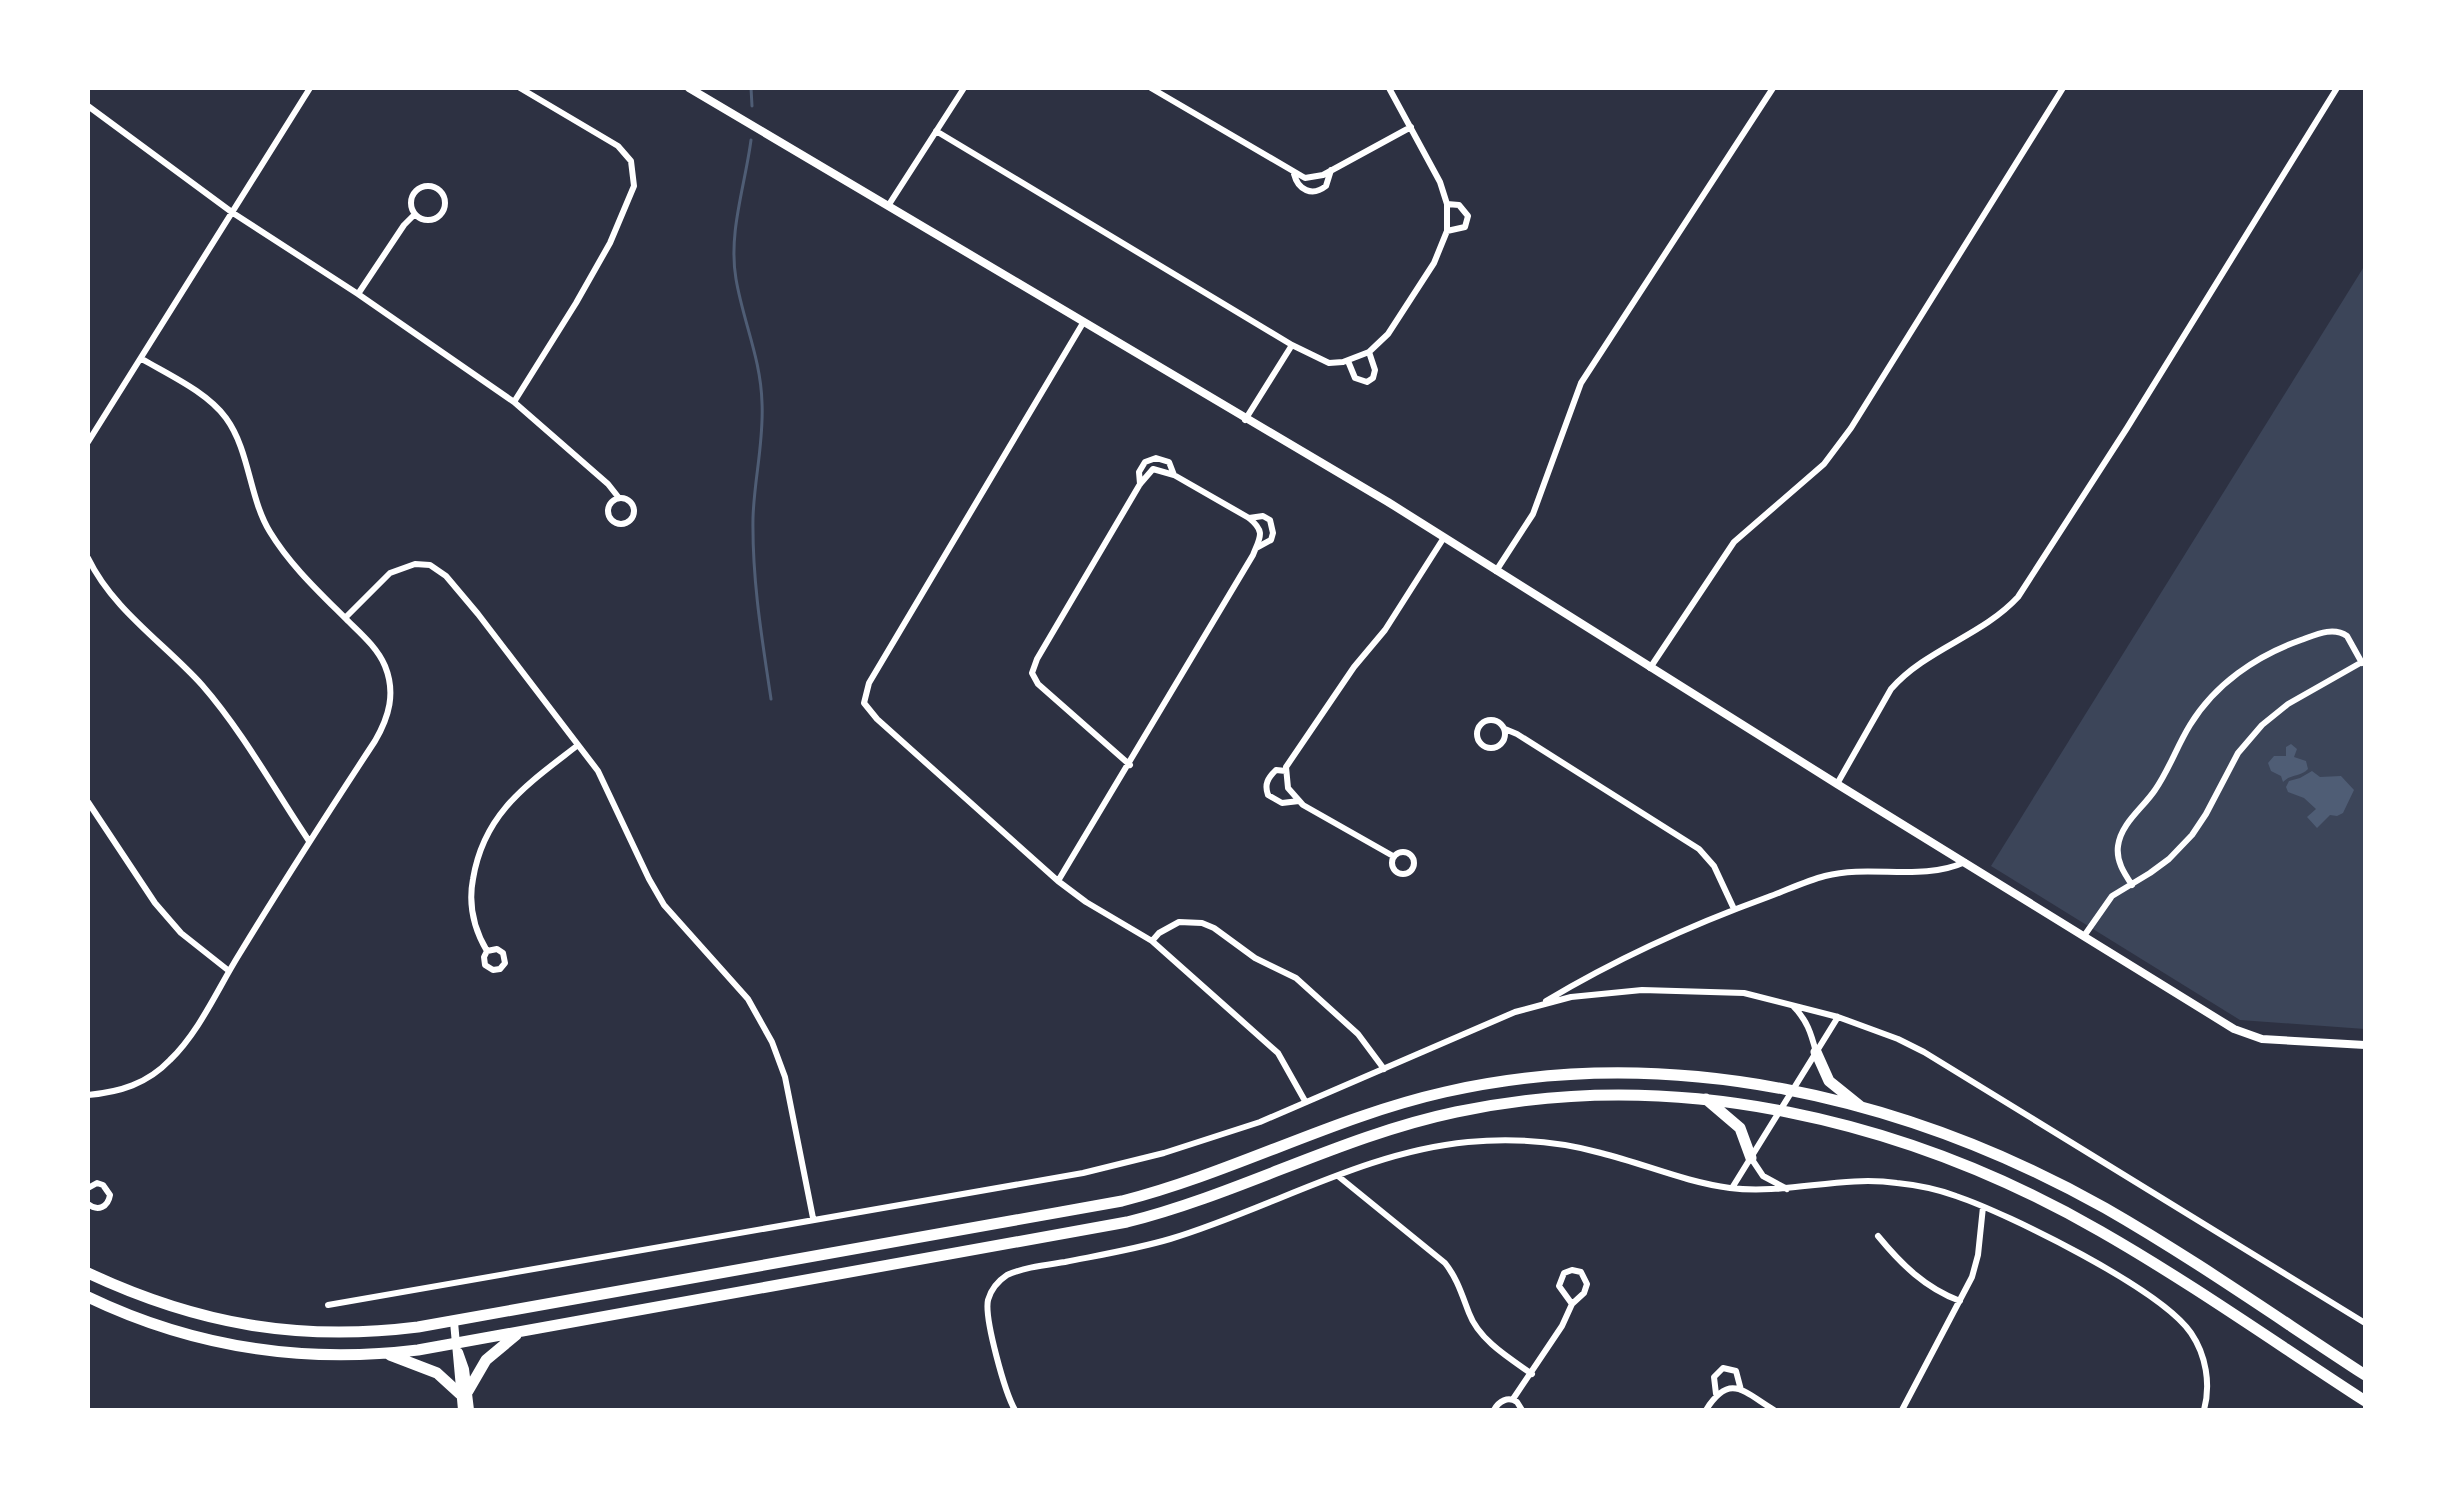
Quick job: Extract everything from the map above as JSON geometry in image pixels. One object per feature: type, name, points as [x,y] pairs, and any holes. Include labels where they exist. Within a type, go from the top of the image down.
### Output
[{"type":"highway","points":[[1816,1052],[1829,1081],[1863,1108]]},
{"type":"highway","points":[[88,1273],[177,1309],[228,1323],[342,1334],[380,1332],[454,1322],[1122,1201],[1195,1180],[1374,1111],[1484,1084],[1560,1075],[1637,1072],[1713,1078],[1792,1091],[1863,1108],[1968,1143],[2073,1191],[2148,1234],[2365,1375]]},
{"type":"highway","points":[[88,1297],[171,1330],[245,1348],[321,1355],[386,1353],[457,1345],[1127,1222],[1200,1202],[1380,1133],[1466,1110],[1578,1096],[1629,1094],[1706,1099],[1780,1111],[1856,1129],[1927,1151],[2044,1201],[2132,1250],[2365,1401]]},
{"type":"highway","points":[[1706,1099],[1740,1128],[1751,1158]]},
{"type":"highway","points":[[386,1353],[437,1373],[464,1392],[486,1360],[520,1332]]},
{"type":"street","points":[[88,442],[310,88]]},
{"type":"street","points":[[514,402],[610,243],[634,186],[631,161],[618,146],[520,88]]},
{"type":"street","points":[[689,88],[1388,502],[1650,668],[2248,1036],[2365,1045]]},
{"type":"street","points":[[888,206],[964,88]]},
{"type":"street","points":[[1151,88],[1305,178],[1331,170],[1411,127]]},
{"type":"street","points":[[936,131],[1292,345],[1329,363],[1348,361],[1369,352],[1388,334],[1434,263],[1447,231],[1447,204],[1440,182],[1389,88]]},
{"type":"street","points":[[1496,571],[1533,514],[1574,398],[1585,376],[1773,88]]},
{"type":"street","points":[[1650,668],[1734,542],[1824,464],[1851,428],[2063,88]]},
{"type":"street","points":[[1837,784],[1891,689],[1914,666],[1997,618],[2018,597],[2127,428],[2337,88]]},
{"type":"street","points":[[88,106],[233,213],[358,294],[514,402],[608,484],[619,498],[631,501],[634,509],[632,518],[626,524],[613,522],[608,515],[611,502],[619,498]]},
{"type":"street","points":[[1294,173],[1296,183],[1305,191],[1312,192],[1326,186],[1331,170]]},
{"type":"street","points":[[427,185],[441,191],[446,202],[443,213],[427,220],[415,214],[411,202],[416,190],[427,185]]},
{"type":"street","points":[[1447,204],[1459,205],[1468,216],[1465,227],[1447,231]]},
{"type":"street","points":[[358,294],[404,225],[415,214]]},
{"type":"street","points":[[1083,323],[864,694],[864,703],[877,719],[1058,881],[1086,902],[1152,941],[1278,1053],[1305,1101]]},
{"type":"street","points":[[1245,420],[1292,345]]},
{"type":"street","points":[[1348,361],[1355,378],[1367,382],[1373,378],[1375,370],[1369,352]]},
{"type":"street","points":[[88,1095],[132,1087],[153,1075],[186,1043],[309,841],[375,741],[390,704],[390,685],[385,665],[373,646],[300,572],[269,530],[227,420],[212,404],[142,359]]},
{"type":"street","points":[[1140,484],[1139,472],[1145,462],[1156,458],[1169,462],[1174,475]]},
{"type":"street","points":[[1058,881],[1130,765],[1256,548],[1261,534],[1259,526],[1249,518],[1174,475],[1153,469],[1140,484],[1037,659],[1032,673],[1038,684],[1130,765]]},
{"type":"street","points":[[1249,518],[1263,516],[1270,520],[1273,527],[1271,540],[1256,548]]},
{"type":"street","points":[[1393,856],[1299,801],[1288,788],[1286,771],[1354,667],[1385,630],[1443,539]]},
{"type":"street","points":[[88,558],[106,590],[201,685],[223,713],[309,841]]},
{"type":"street","points":[[345,618],[390,573],[415,564],[430,565],[446,576],[478,614],[598,771],[664,905],[748,999],[772,1042],[785,1077],[813,1218]]},
{"type":"street","points":[[2084,936],[2105,903],[2132,885],[2169,859],[2192,835],[2238,753],[2262,725],[2288,704],[2363,661],[2347,636],[2335,631],[2324,632],[2260,658],[2226,684],[2197,715],[2157,787],[2123,830],[2118,842],[2121,868],[2132,885]]},
{"type":"street","points":[[1505,729],[1505,738],[1495,747],[1487,747],[1478,738],[1481,724],[1490,720],[1499,722],[1505,729],[1699,849],[1714,866],[1734,909]]},
{"type":"street","points":[[487,951],[477,932],[471,905],[471,890],[481,846],[522,788],[578,745]]},
{"type":"street","points":[[1286,771],[1276,770],[1269,777],[1266,787],[1268,795],[1282,803],[1299,801]]},
{"type":"street","points":[[88,802],[155,903],[181,933],[229,971]]},
{"type":"street","points":[[1540,1005],[1599,970],[1734,909],[1825,876],[1885,871],[1934,872],[1965,862]]},
{"type":"street","points":[[1152,941],[1159,933],[1179,922],[1202,923],[1214,928],[1255,958],[1296,978],[1358,1034],[1384,1069]]},
{"type":"street","points":[[328,1305],[1097,1170],[1215,1138],[1260,1122],[1515,1012],[1571,997],[1642,990],[1744,993],[1838,1017],[1898,1039],[1924,1052],[2365,1323]]},
{"type":"street","points":[[1791,1004],[1804,1018],[1816,1052]]},
{"type":"street","points":[[1732,1188],[1838,1017]]},
{"type":"street","points":[[1015,1410],[1002,1381],[987,1310],[995,1285],[1014,1272],[1104,1255],[1179,1236],[1386,1158],[1439,1146],[1513,1140],[1582,1148],[1686,1180],[1732,1188],[1787,1189],[1851,1181],[1894,1182],[1935,1189],[1983,1207],[2089,1260],[2177,1317],[2199,1346],[2205,1364],[2207,1395],[2204,1410]]},
{"type":"street","points":[[1751,1158],[1763,1176],[1787,1189]]},
{"type":"street","points":[[1338,1176],[1445,1263],[1454,1274],[1478,1330],[1532,1374]]},
{"type":"street","points":[[88,1188],[97,1183],[103,1185],[110,1195],[103,1207],[95,1208],[88,1204]]},
{"type":"street","points":[[1902,1410],[1972,1277],[1978,1255],[1983,1207]]},
{"type":"street","points":[[1878,1236],[1914,1275],[1960,1301]]},
{"type":"street","points":[[1494,1410],[1501,1402],[1513,1399],[1562,1326],[1572,1304],[1584,1293],[1587,1284],[1581,1272],[1572,1270],[1561,1277],[1559,1286],[1572,1304]]},
{"type":"street","points":[[454,1322],[465,1369],[462,1410]]},
{"type":"street","points":[[1716,1394],[1714,1377],[1723,1368],[1736,1371],[1741,1390]]},
{"type":"street","points":[[1706,1410],[1716,1394],[1729,1388],[1741,1390],[1774,1410]]},
{"type":"street","points":[[464,1392],[470,1410]]},
{"type":"street","points":[[1513,1399],[1522,1410]]},
{"type":"shaded area","points":[[2365,265],[2365,1029],[2240,1020],[1991,866]]},
{"type":"shaded area","points":[[2291,744],[2297,749],[2294,757],[2306,761],[2308,769],[2283,782],[2281,776],[2271,771],[2268,763],[2274,756],[2286,756],[2286,747]]},
{"type":"shaded area","points":[[2312,771],[2320,777],[2341,776],[2354,790],[2343,813],[2330,815],[2317,828],[2307,817],[2316,809],[2304,798],[2288,792],[2286,787],[2289,781]]},
{"type":"waterway","points":[[751,88],[752,106]]},
{"type":"waterway","points":[[751,140],[736,227],[734,262],[761,387],[762,432],[753,541],[758,609],[771,699]]}]
